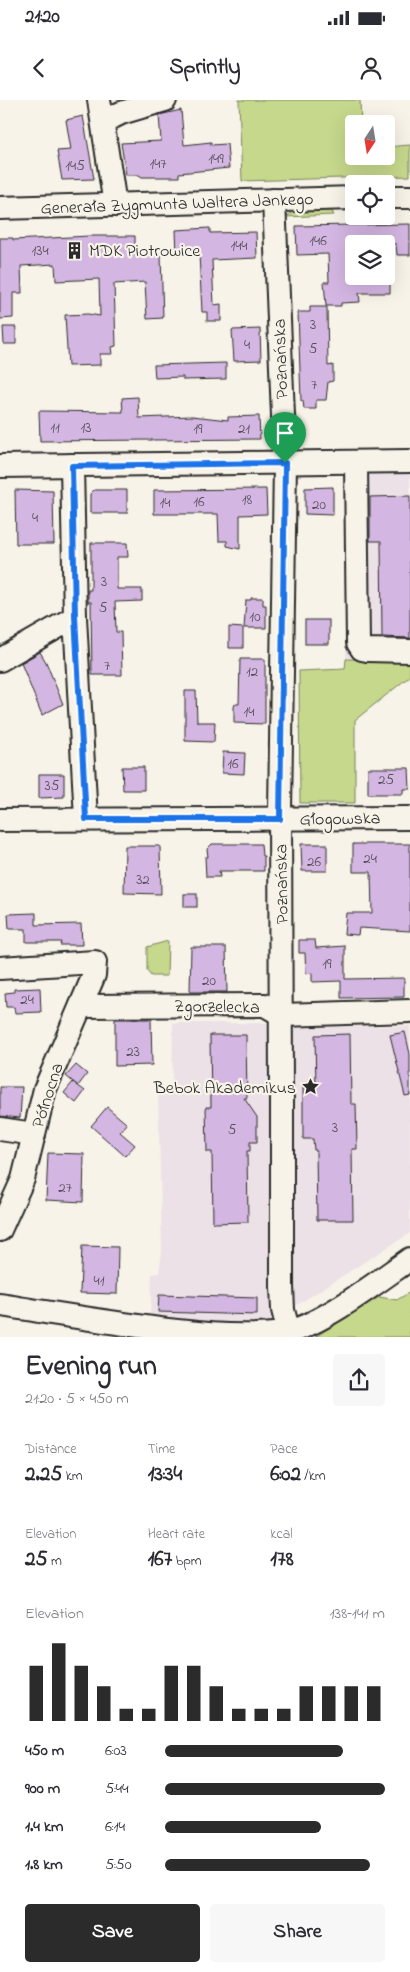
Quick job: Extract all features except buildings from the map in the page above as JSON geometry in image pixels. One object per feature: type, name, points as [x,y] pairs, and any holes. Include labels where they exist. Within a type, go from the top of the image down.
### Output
[{"type":"street","points":[[99,100],[115,205]]},
{"type":"street","points":[[103,122],[121,113],[165,100]]},
{"type":"street","points":[[395,197],[410,197]]},
{"type":"street","name":"Generała Zygmunta Waltera Jankego","points":[[0,208],[345,198]]},
{"type":"street","name":"Poznańska","points":[[274,200],[285,463],[280,819],[282,1286],[289,1335]]},
{"type":"street","points":[[356,462],[358,643],[362,649],[367,650],[410,651]]},
{"type":"street","points":[[0,466],[410,462]]},
{"type":"street","points":[[72,466],[75,616],[86,819]]},
{"type":"street","points":[[0,660],[75,616]]},
{"type":"street","name":"Głogowska","points":[[0,820],[410,818]]},
{"type":"street","name":"Północna","points":[[0,968],[95,962],[94,975],[45,1089],[23,1180],[0,1230]]},
{"type":"street","name":"Zgorzelecka","points":[[81,1006],[265,1005],[282,1015],[410,1011]]},
{"type":"street","points":[[0,1129],[34,1134]]},
{"type":"street","points":[[0,1305],[121,1324],[205,1334],[289,1335],[343,1304],[410,1260]]},
{"type":"shaded area","points":[[410,461],[410,660],[346,659],[346,585],[342,462]]},
{"type":"shaded area","points":[[173,1023],[265,1023],[303,1027],[410,1026],[410,1233],[270,1322],[246,1329],[150,1319],[152,1274],[159,1273],[162,1252],[158,1091],[172,1091]]},
{"type":"green space","points":[[239,100],[360,100],[361,115],[345,115],[345,165],[395,165],[395,146],[410,145],[410,176],[345,175],[345,178],[242,181]]},
{"type":"green space","points":[[331,210],[334,215],[285,217],[294,212]]},
{"type":"green space","points":[[346,659],[410,660],[410,676],[355,720],[355,803],[300,803],[299,671],[345,669]]},
{"type":"green space","points":[[168,941],[167,976],[151,976],[147,971],[147,947]]},
{"type":"green space","points":[[410,1292],[410,1337],[315,1337],[379,1297],[397,1300]]},
{"type":"place","name":"MDK Piotrowice","points":[[75,250]]},
{"type":"place","name":"Bebok Akademikus","points":[[310,1087]]},
{"type":"route","points":[[285,463],[280,819],[86,819],[75,616],[72,466],[285,463]]}]
